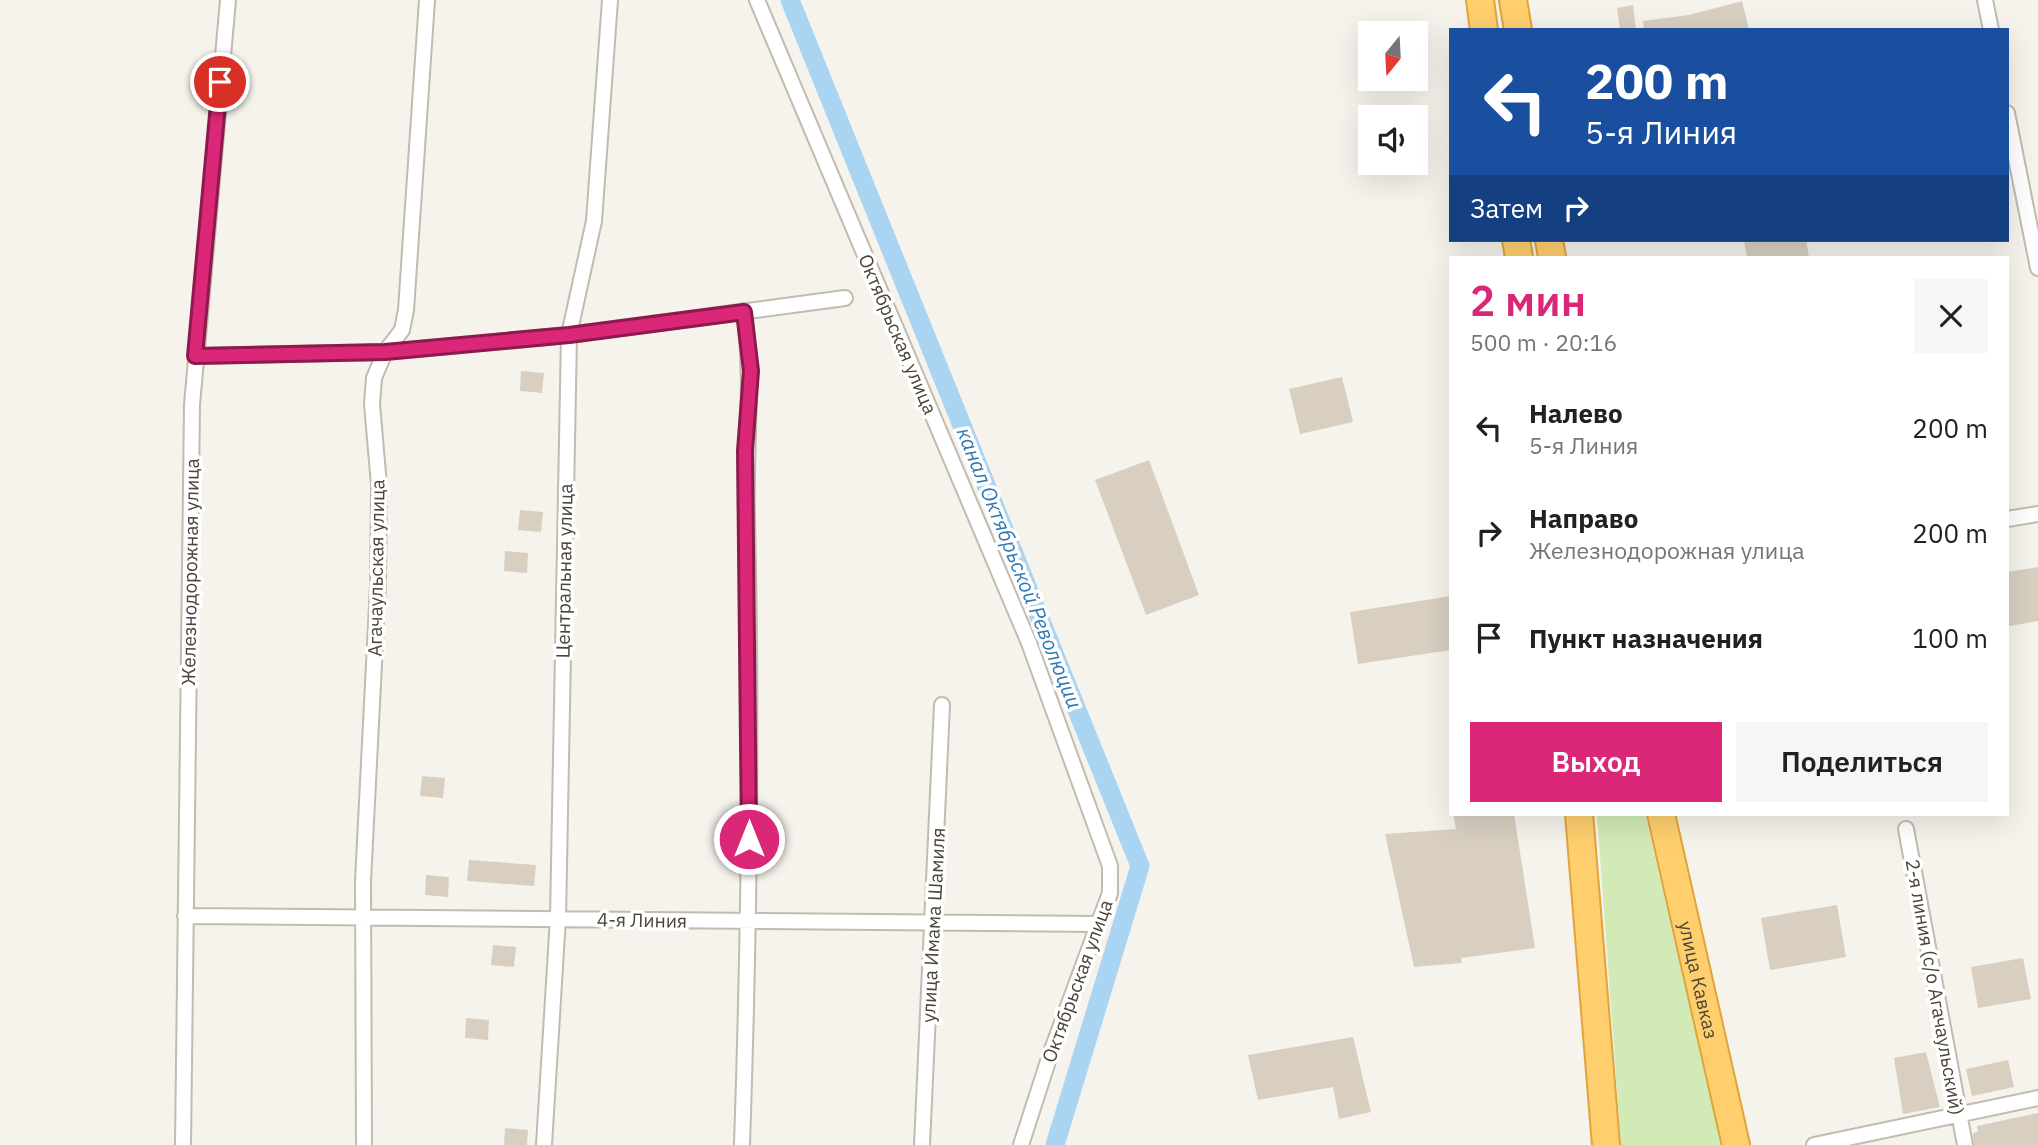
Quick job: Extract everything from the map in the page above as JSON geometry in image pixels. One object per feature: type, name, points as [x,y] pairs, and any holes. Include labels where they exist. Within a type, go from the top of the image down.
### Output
[{"type":"highway","points":[[1480,0],[1484,28]]},
{"type":"highway","points":[[1513,0],[1518,28]]},
{"type":"highway","points":[[1579,816],[1606,1145]]},
{"type":"highway","name":"улица Кавказ","points":[[1661,816],[1736,1145]]},
{"type":"street","name":"Железнодорожная улица","points":[[183,1145],[192,405],[228,0]]},
{"type":"street","name":"Агачаульская улица","points":[[363,1145],[363,917],[378,585],[379,485],[372,404],[374,378],[385,352],[402,330],[406,310],[427,0]]},
{"type":"street","name":"Центральная улица","points":[[544,1145],[558,918],[569,335],[594,221],[610,0]]},
{"type":"street","name":"Октябрьская улица","points":[[757,0],[1029,643],[1110,866],[1110,892],[1050,1055],[1021,1145]]},
{"type":"street","points":[[1985,0],[1991,28]]},
{"type":"street","points":[[2009,123],[2038,268]]},
{"type":"street","points":[[195,356],[385,352],[569,335],[845,298]]},
{"type":"street","points":[[742,1145],[749,922],[745,451],[751,371],[744,312]]},
{"type":"street","points":[[2009,519],[2038,514]]},
{"type":"street","name":"улица Имама Шамиля","points":[[922,1145],[942,705]]},
{"type":"street","name":"2-я линия (с/о Агачаульский)","points":[[1906,829],[1965,1145]]},
{"type":"street","name":"4-я Линия","points":[[185,916],[558,918],[934,925],[1099,924]]},
{"type":"street","points":[[1814,1145],[2038,1098]]},
{"type":"green space","points":[[1597,816],[1645,816],[1722,1145],[1621,1145]]},
{"type":"building","points":[[1742,1],[1749,28],[1644,28],[1643,21],[1689,15]]},
{"type":"building","points":[[1633,5],[1636,28],[1620,28],[1617,8]]},
{"type":"building","points":[[1744,242],[1806,242],[1809,256],[1747,256]]},
{"type":"building","points":[[521,371],[544,373],[542,393],[520,391]]},
{"type":"building","points":[[1342,377],[1353,422],[1300,434],[1289,389]]},
{"type":"building","points":[[1149,460],[1199,595],[1146,615],[1095,480]]},
{"type":"building","points":[[520,510],[543,512],[541,532],[518,530]]},
{"type":"building","points":[[505,551],[528,553],[527,573],[504,571]]},
{"type":"building","points":[[2038,567],[2038,621],[2009,626],[2009,572]]},
{"type":"building","points":[[1449,596],[1449,650],[1358,664],[1350,612]]},
{"type":"building","points":[[422,776],[445,778],[443,798],[420,796]]},
{"type":"building","points":[[1453,816],[1514,816],[1535,948],[1461,958],[1462,963],[1414,967],[1385,834],[1456,829]]},
{"type":"building","points":[[469,860],[536,865],[534,886],[467,881]]},
{"type":"building","points":[[426,875],[449,877],[448,897],[425,895]]},
{"type":"building","points":[[1837,905],[1846,957],[1770,970],[1761,918]]},
{"type":"building","points":[[493,945],[516,947],[514,967],[491,965]]},
{"type":"building","points":[[2023,958],[2031,999],[1978,1008],[1971,967]]},
{"type":"building","points":[[466,1018],[489,1020],[488,1040],[465,1038]]},
{"type":"building","points":[[1353,1037],[1371,1112],[1339,1119],[1333,1087],[1258,1100],[1248,1055]]},
{"type":"building","points":[[1926,1052],[1940,1107],[1903,1114],[1894,1058]]},
{"type":"building","points":[[2008,1060],[2014,1087],[1972,1096],[1966,1069]]},
{"type":"building","points":[[2038,1113],[2038,1145],[1974,1145],[1973,1133],[1978,1132],[1977,1126]]},
{"type":"building","points":[[505,1128],[528,1130],[527,1145],[504,1145]]},
{"type":"waterway","name":"канал Октябрьской Революции","points":[[790,0],[1140,866],[1055,1145]]},
{"type":"route","points":[[220,82],[195,356],[385,352],[569,335],[744,312],[751,371],[745,451],[749,839]]}]
